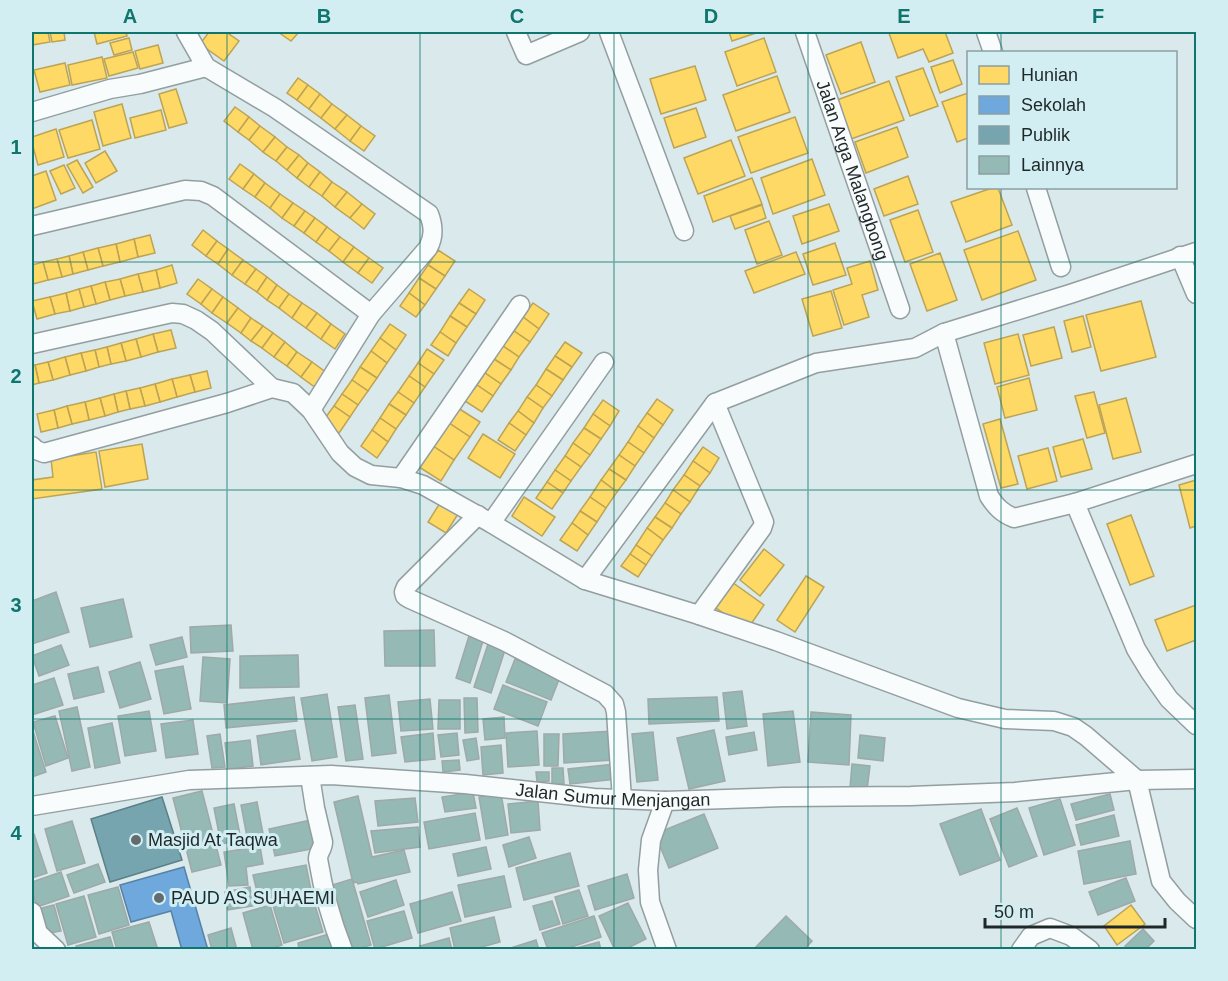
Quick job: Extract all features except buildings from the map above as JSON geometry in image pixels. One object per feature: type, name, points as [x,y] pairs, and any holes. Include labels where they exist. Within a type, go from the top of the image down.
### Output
[{"type":"street","points":[[186,32],[206,67],[275,108],[429,214],[433,224],[432,241],[428,248],[371,314],[311,410]]},
{"type":"street","points":[[516,32],[526,55],[580,32]]},
{"type":"street","points":[[609,32],[684,231]]},
{"type":"street","name":"Jalan Arga Malangbong","points":[[805,32],[900,309]]},
{"type":"street","points":[[986,32],[993,51]]},
{"type":"street","points":[[32,112],[110,89],[140,84],[206,67]]},
{"type":"street","points":[[1036,189],[1061,267]]},
{"type":"street","points":[[32,226],[185,190],[201,191],[213,196],[371,314]]},
{"type":"street","points":[[585,580],[715,403],[816,363],[915,348],[944,333],[1071,294],[1188,254],[1197,294]]},
{"type":"street","points":[[401,478],[520,305]]},
{"type":"street","points":[[32,344],[172,313],[183,314],[212,331],[272,388],[293,393],[311,410],[340,453],[355,467],[371,475],[401,478],[423,485],[585,580],[776,641],[958,708],[1005,719],[1054,721],[1073,727],[1137,780],[1161,881],[1177,902],[1197,919]]},
{"type":"street","points":[[944,333],[990,496],[1006,515],[1014,518],[1075,503],[1197,465]]},
{"type":"street","points":[[604,362],[484,519],[405,587],[404,592],[405,596],[410,599],[504,640],[605,694],[614,704],[616,712],[622,799]]},
{"type":"street","points":[[32,446],[44,453],[226,403],[272,388]]},
{"type":"street","points":[[699,615],[764,522],[715,403]]},
{"type":"street","points":[[1075,503],[1136,650],[1169,699],[1197,725]]},
{"type":"street","name":"Jalan Sumur Menjangan","points":[[32,806],[189,780],[331,775],[465,784],[594,798],[665,801],[1015,792],[1137,780],[1197,779]]},
{"type":"street","points":[[310,776],[323,842],[318,855],[322,887],[343,950]]},
{"type":"street","points":[[665,801],[651,840],[648,870],[650,902],[667,950]]},
{"type":"street","points":[[32,912],[38,933],[56,950]]},
{"type":"street","points":[[1021,950],[1031,936],[1050,928],[1071,936],[1090,950]]},
{"type":"place","name":"Masjid At Taqwa","points":[[136,840]]},
{"type":"place","name":"PAUD AS SUHAEMI","points":[[159,898]]}]
